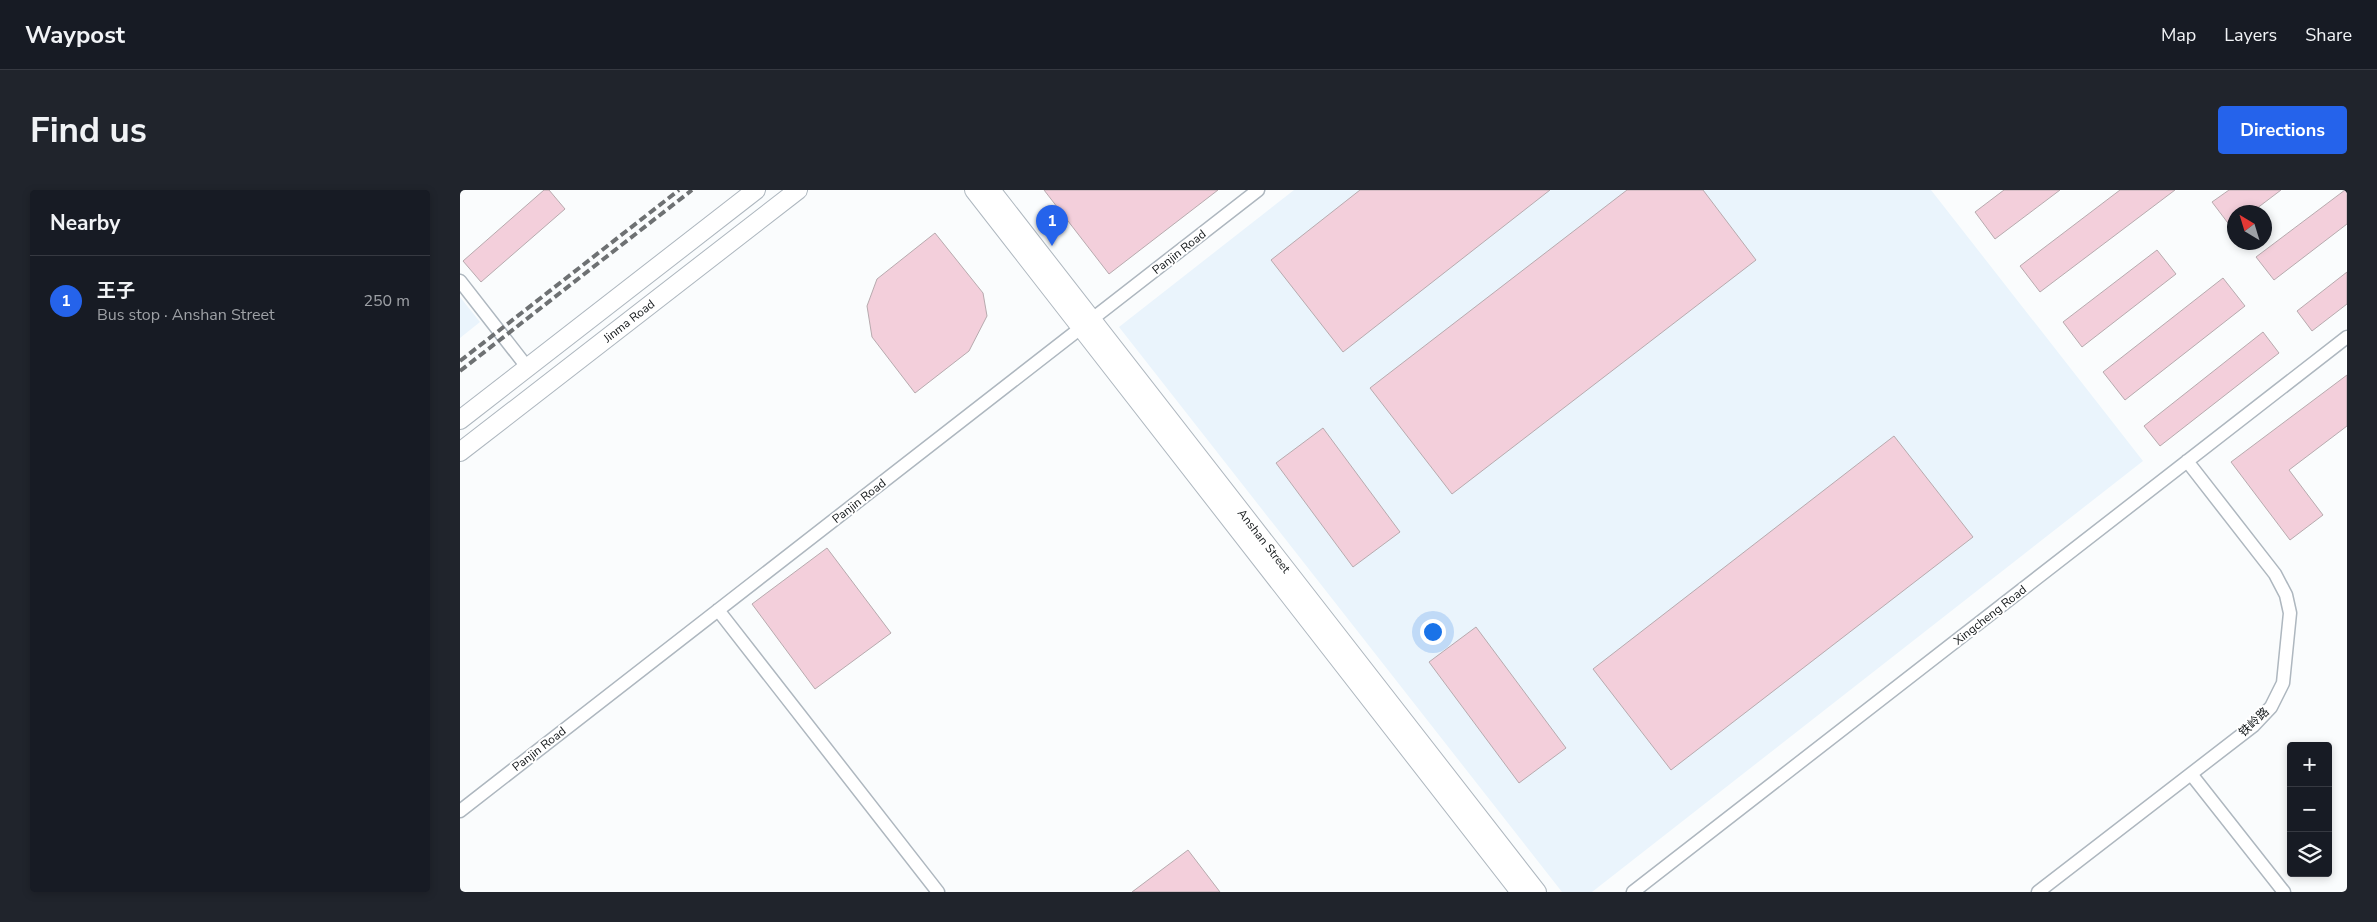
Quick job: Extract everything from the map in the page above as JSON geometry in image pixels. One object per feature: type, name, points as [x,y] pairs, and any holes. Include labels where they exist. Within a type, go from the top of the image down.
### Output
[{"type":"street","name":"Jinma Road","points":[[460,420],[756,190]]},
{"type":"street","name":"Jinma Road","points":[[460,452],[798,190]]},
{"type":"street","name":"Anshan Street","points":[[974,190],[1086,324],[1538,892]]},
{"type":"street","name":"Anshan Street","points":[[991,190],[1086,324],[1520,892]]},
{"type":"street","name":"Panjin Road","points":[[460,811],[1258,190]]},
{"type":"street","points":[[460,281],[527,368]]},
{"type":"street","name":"Xingcheng Road","points":[[1633,892],[2347,337]]},
{"type":"street","name":"铁岭路","points":[[2038,892],[2253,726],[2271,707],[2283,683],[2290,613],[2286,595],[2275,574],[2187,462]]},
{"type":"street","points":[[718,610],[938,892]]},
{"type":"street","points":[[2191,774],[2284,892]]},
{"type":"shaded area","points":[[1294,190],[1931,190],[2143,461],[1592,892],[1562,892],[1119,327]]},
{"type":"shaded area","points":[[460,297],[480,322],[460,338]]},
{"type":"building","points":[[544,190],[549,190],[565,209],[481,282],[463,261]]},
{"type":"building","points":[[1044,190],[1218,190],[1109,274]]},
{"type":"building","points":[[1360,190],[1550,190],[1343,352],[1271,260]]},
{"type":"building","points":[[1627,190],[1703,190],[1756,260],[1452,494],[1370,388]]},
{"type":"building","points":[[2004,190],[2060,190],[1995,239],[1975,212]]},
{"type":"building","points":[[2120,190],[2175,190],[2040,292],[2020,266]]},
{"type":"building","points":[[2229,190],[2281,190],[2261,205],[2227,205],[2227,222],[2212,202]]},
{"type":"building","points":[[2347,190],[2347,224],[2274,280],[2256,257],[2265,250],[2272,250],[2272,245]]},
{"type":"building","points":[[935,233],[983,293],[987,316],[969,351],[915,393],[872,337],[867,306],[877,279]]},
{"type":"building","points":[[2157,250],[2176,274],[2082,347],[2063,322]]},
{"type":"building","points":[[2347,272],[2347,304],[2312,331],[2297,311]]},
{"type":"building","points":[[2223,278],[2245,306],[2125,400],[2103,372]]},
{"type":"building","points":[[2263,332],[2279,353],[2160,446],[2144,426]]},
{"type":"building","points":[[2347,375],[2347,426],[2289,470],[2323,515],[2290,540],[2231,462]]},
{"type":"building","points":[[1323,428],[1400,532],[1353,567],[1276,463]]},
{"type":"building","points":[[1894,436],[1973,537],[1671,770],[1593,669]]},
{"type":"building","points":[[827,548],[891,633],[815,689],[752,604]]},
{"type":"building","points":[[1476,627],[1566,748],[1519,783],[1429,662]]},
{"type":"building","points":[[1188,850],[1220,892],[1132,892]]},
{"type":"railway","points":[[460,361],[679,190]]},
{"type":"railway","points":[[460,371],[692,190]]},
{"type":"place","name":"王子","points":[[1052,246]]}]
